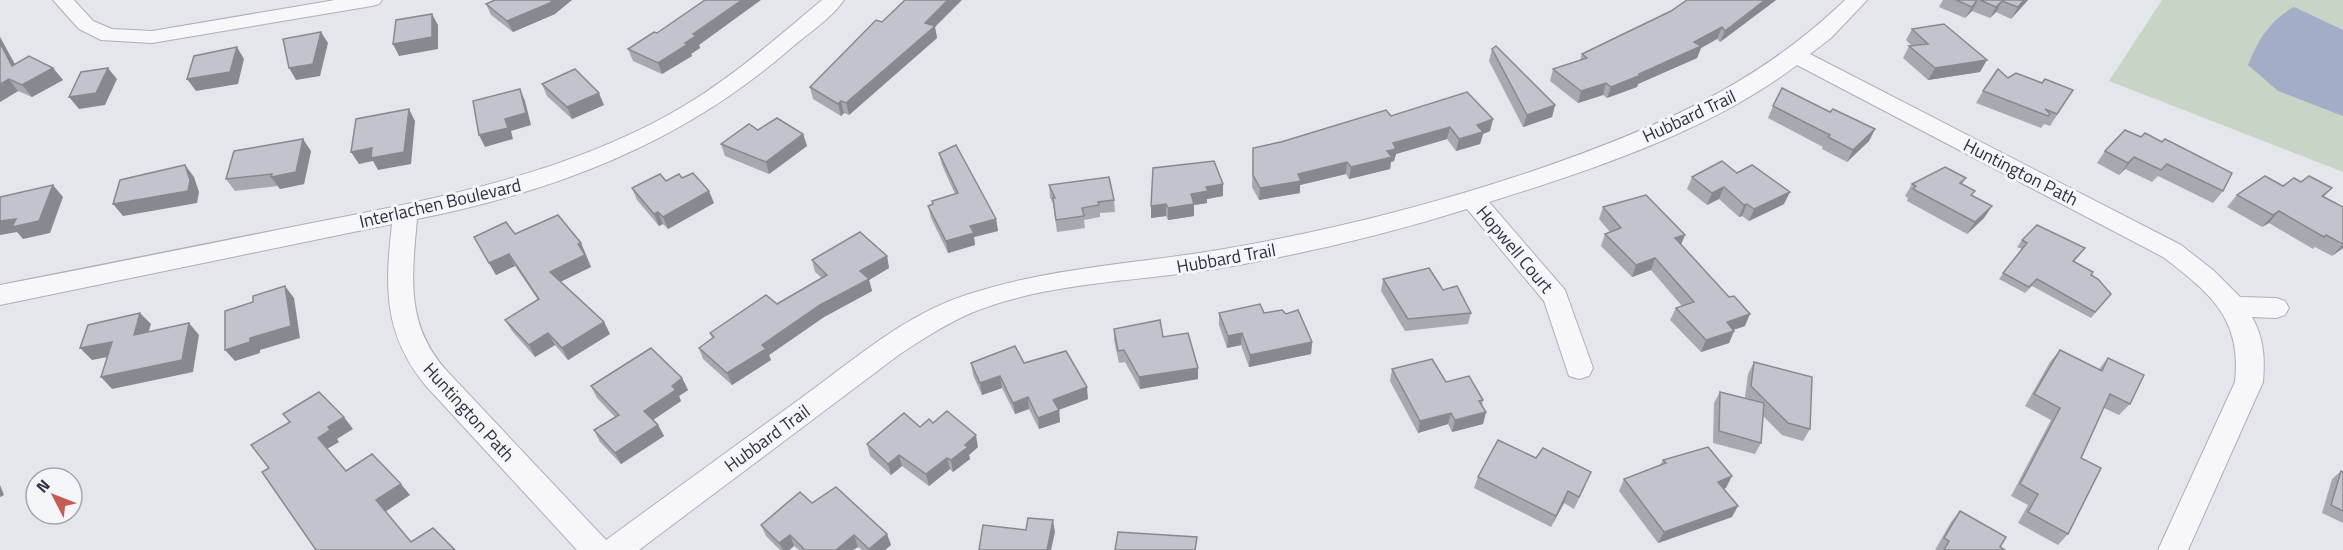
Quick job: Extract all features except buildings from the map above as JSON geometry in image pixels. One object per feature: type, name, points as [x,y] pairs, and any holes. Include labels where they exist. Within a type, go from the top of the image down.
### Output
[{"type":"street","points":[[63,0],[86,25],[108,35],[152,36],[372,0]]},
{"type":"street","name":"Interlachen Boulevard","points":[[0,295],[455,203],[525,184],[607,154],[697,108],[729,87],[834,0]]},
{"type":"street","name":"Hubbard Trail","points":[[616,550],[891,347],[931,322],[972,303],[1037,286],[1277,250],[1473,199],[1651,135],[1748,87],[1795,56],[1828,29],[1857,0]]},
{"type":"street","name":"Huntington Path","points":[[1795,56],[2172,251],[2197,269],[2233,307],[2245,327],[2252,346],[2249,382],[2173,550]]},
{"type":"street","name":"Hopwell Court","points":[[1473,199],[1556,297],[1579,368]]},
{"type":"street","name":"Huntington Path","points":[[405,212],[399,294],[404,324],[416,351],[436,378],[596,550]]},
{"type":"street","points":[[2233,307],[2276,308]]},
{"type":"green space","points":[[2162,0],[2343,0],[2343,172],[2109,81]]},
{"type":"water","points":[[2294,7],[2343,30],[2343,116],[2278,91],[2248,65],[2256,47],[2272,24]]}]
